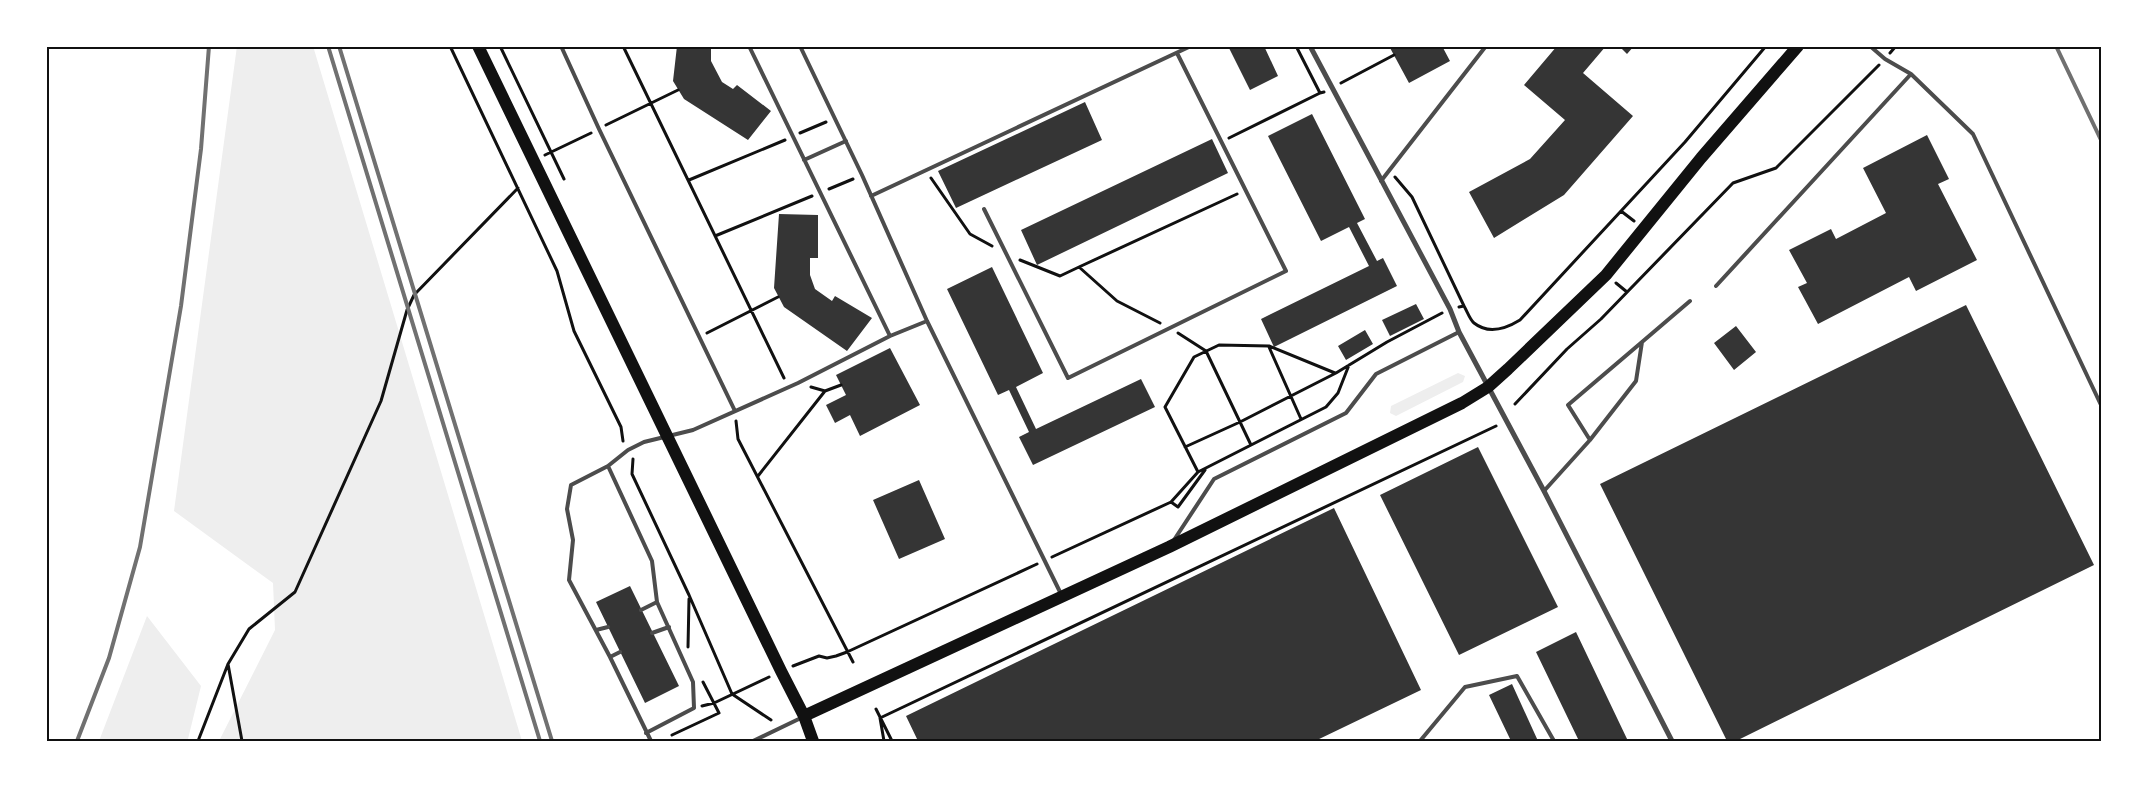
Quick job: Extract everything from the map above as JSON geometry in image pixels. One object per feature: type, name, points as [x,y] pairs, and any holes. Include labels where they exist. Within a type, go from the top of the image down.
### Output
[{"type":"main road","points":[[478,46],[804,716],[813,741]]},
{"type":"main road","points":[[804,716],[1170,547],[1462,403],[1488,387],[1606,275],[1701,158],[1798,46]]},
{"type":"street","points":[[1310,46],[1450,309],[1459,332],[1544,491],[1672,741]]},
{"type":"lane","points":[[561,46],[598,129],[735,411]]},
{"type":"lane","points":[[749,46],[890,336]]},
{"type":"lane","points":[[800,46],[862,175],[927,321],[1062,596]]},
{"type":"lane","points":[[871,196],[1191,46]]},
{"type":"lane","points":[[1381,181],[1486,46]]},
{"type":"lane","points":[[1870,46],[1885,59],[1911,74],[1973,134],[2101,405]]},
{"type":"lane","points":[[984,209],[1068,378],[1286,271],[1177,53]]},
{"type":"lane","points":[[1716,286],[1911,74]]},
{"type":"lane","points":[[804,160],[846,141]]},
{"type":"lane","points":[[1590,440],[1568,405],[1690,301]]},
{"type":"lane","points":[[651,741],[610,657],[569,580],[573,540],[567,509],[571,484],[608,466],[636,446],[693,430],[798,383],[890,336],[927,321]]},
{"type":"lane","points":[[1170,547],[1214,479],[1346,413],[1376,374],[1459,332]]},
{"type":"lane","points":[[1544,491],[1590,440],[1636,380],[1642,342]]},
{"type":"lane","points":[[608,466],[652,561],[657,602],[693,682],[694,708],[646,733]]},
{"type":"lane","points":[[641,610],[657,602]]},
{"type":"lane","points":[[596,630],[608,627]]},
{"type":"lane","points":[[652,633],[669,627]]},
{"type":"lane","points":[[610,657],[620,652]]},
{"type":"lane","points":[[1420,741],[1465,687],[1518,676],[1554,741]]},
{"type":"lane","points":[[753,741],[804,716]]},
{"type":"path","points":[[450,46],[557,271],[574,331],[621,427],[623,441]]},
{"type":"path","points":[[500,46],[564,179]]},
{"type":"path","points":[[623,46],[785,379],[825,392]]},
{"type":"path","points":[[1389,171],[1412,197],[1474,323],[1490,330],[1508,327],[1520,320],[1685,142],[1766,46]]},
{"type":"path","points":[[1515,404],[1567,349],[1601,320],[1733,183],[1776,168],[1896,46]]},
{"type":"path","points":[[1343,82],[1348,91]]},
{"type":"path","points":[[551,152],[678,90]]},
{"type":"path","points":[[1222,142],[1320,93]]},
{"type":"path","points":[[689,180],[835,119]]},
{"type":"path","points":[[926,170],[970,234],[1007,255],[1060,276],[1247,190]]},
{"type":"path","points":[[715,236],[862,175]]},
{"type":"path","points":[[198,741],[228,664],[249,629],[295,592],[381,401],[407,310],[414,295],[518,188]]},
{"type":"path","points":[[1079,267],[1117,301],[1170,328],[1206,351],[1251,445]]},
{"type":"path","points":[[699,337],[778,297]]},
{"type":"path","points":[[1185,447],[1240,422],[1336,373],[1387,342],[1450,309],[1464,306]]},
{"type":"path","points":[[1198,472],[1165,407],[1194,357],[1219,345],[1269,346],[1336,373]]},
{"type":"path","points":[[1269,346],[1301,419]]},
{"type":"path","points":[[694,708],[714,703],[819,656],[827,658],[847,652],[1171,502],[1198,472],[1326,407],[1338,393],[1349,365]]},
{"type":"path","points":[[758,476],[825,392],[841,385]]},
{"type":"path","points":[[735,411],[738,439],[852,662]]},
{"type":"path","points":[[880,718],[1496,426]]},
{"type":"path","points":[[633,459],[632,474],[689,595],[732,694],[771,720]]},
{"type":"path","points":[[1171,502],[1178,507],[1205,469]]},
{"type":"path","points":[[228,664],[242,741]]},
{"type":"path","points":[[876,709],[892,741]]},
{"type":"path","points":[[880,718],[884,741]]},
{"type":"shaded area","points":[[237,46],[313,46],[522,741],[219,741],[275,630],[273,583],[174,511]]},
{"type":"shaded area","points":[[1458,373],[1465,376],[1463,382],[1396,416],[1390,413],[1391,406]]},
{"type":"shaded area","points":[[147,616],[201,686],[188,739],[187,741],[99,741]]},
{"type":"building","points":[[677,46],[711,46],[711,61],[722,82],[733,89],[737,85],[771,111],[748,140],[684,99],[673,81]]},
{"type":"building","points":[[1228,46],[1264,46],[1278,76],[1250,90]]},
{"type":"building","points":[[1389,46],[1442,46],[1450,61],[1409,83]]},
{"type":"building","points":[[1557,46],[1606,46],[1583,73],[1633,116],[1564,195],[1494,238],[1469,192],[1530,159],[1565,120],[1524,85]]},
{"type":"building","points":[[1619,46],[1634,46],[1627,54]]},
{"type":"building","points":[[1085,102],[1102,140],[956,208],[938,171]]},
{"type":"building","points":[[1312,114],[1365,219],[1357,223],[1377,261],[1383,258],[1397,286],[1274,347],[1261,319],[1369,266],[1349,227],[1321,241],[1268,136]]},
{"type":"building","points":[[1927,135],[1949,179],[1938,184],[1977,260],[1916,291],[1909,277],[1818,324],[1798,287],[1807,283],[1789,250],[1831,229],[1836,239],[1886,213],[1863,168]]},
{"type":"building","points":[[1212,139],[1228,173],[1037,265],[1021,230]]},
{"type":"building","points":[[779,214],[818,215],[818,258],[810,258],[810,275],[815,289],[832,301],[835,296],[872,318],[847,351],[784,307],[774,288]]},
{"type":"building","points":[[992,267],[1043,373],[1016,387],[1036,429],[1141,379],[1155,407],[1033,465],[1019,437],[1029,432],[1009,390],[998,395],[947,289]]},
{"type":"building","points":[[1416,304],[1424,319],[1390,336],[1382,320]]},
{"type":"building","points":[[1966,305],[2094,565],[1736,741],[1727,741],[1600,484]]},
{"type":"building","points":[[1736,326],[1756,352],[1734,370],[1714,343]]},
{"type":"building","points":[[1365,330],[1373,344],[1346,360],[1338,346]]},
{"type":"building","points":[[890,348],[920,405],[860,436],[850,415],[835,423],[826,405],[846,395],[836,375]]},
{"type":"building","points":[[1478,447],[1558,607],[1459,655],[1380,495]]},
{"type":"building","points":[[919,480],[945,539],[899,559],[873,500]]},
{"type":"building","points":[[1334,508],[1421,690],[1315,741],[918,741],[906,716]]},
{"type":"building","points":[[630,586],[679,686],[645,703],[596,602]]},
{"type":"building","points":[[1576,632],[1628,741],[1579,741],[1536,652]]},
{"type":"building","points":[[1512,684],[1538,741],[1511,741],[1489,695]]},
{"type":"railway","points":[[77,741],[109,658],[140,547],[181,306],[201,149],[209,46]]},
{"type":"railway","points":[[328,46],[540,741]]},
{"type":"railway","points":[[339,46],[552,741]]},
{"type":"railway","points":[[2056,46],[2101,140]]}]
